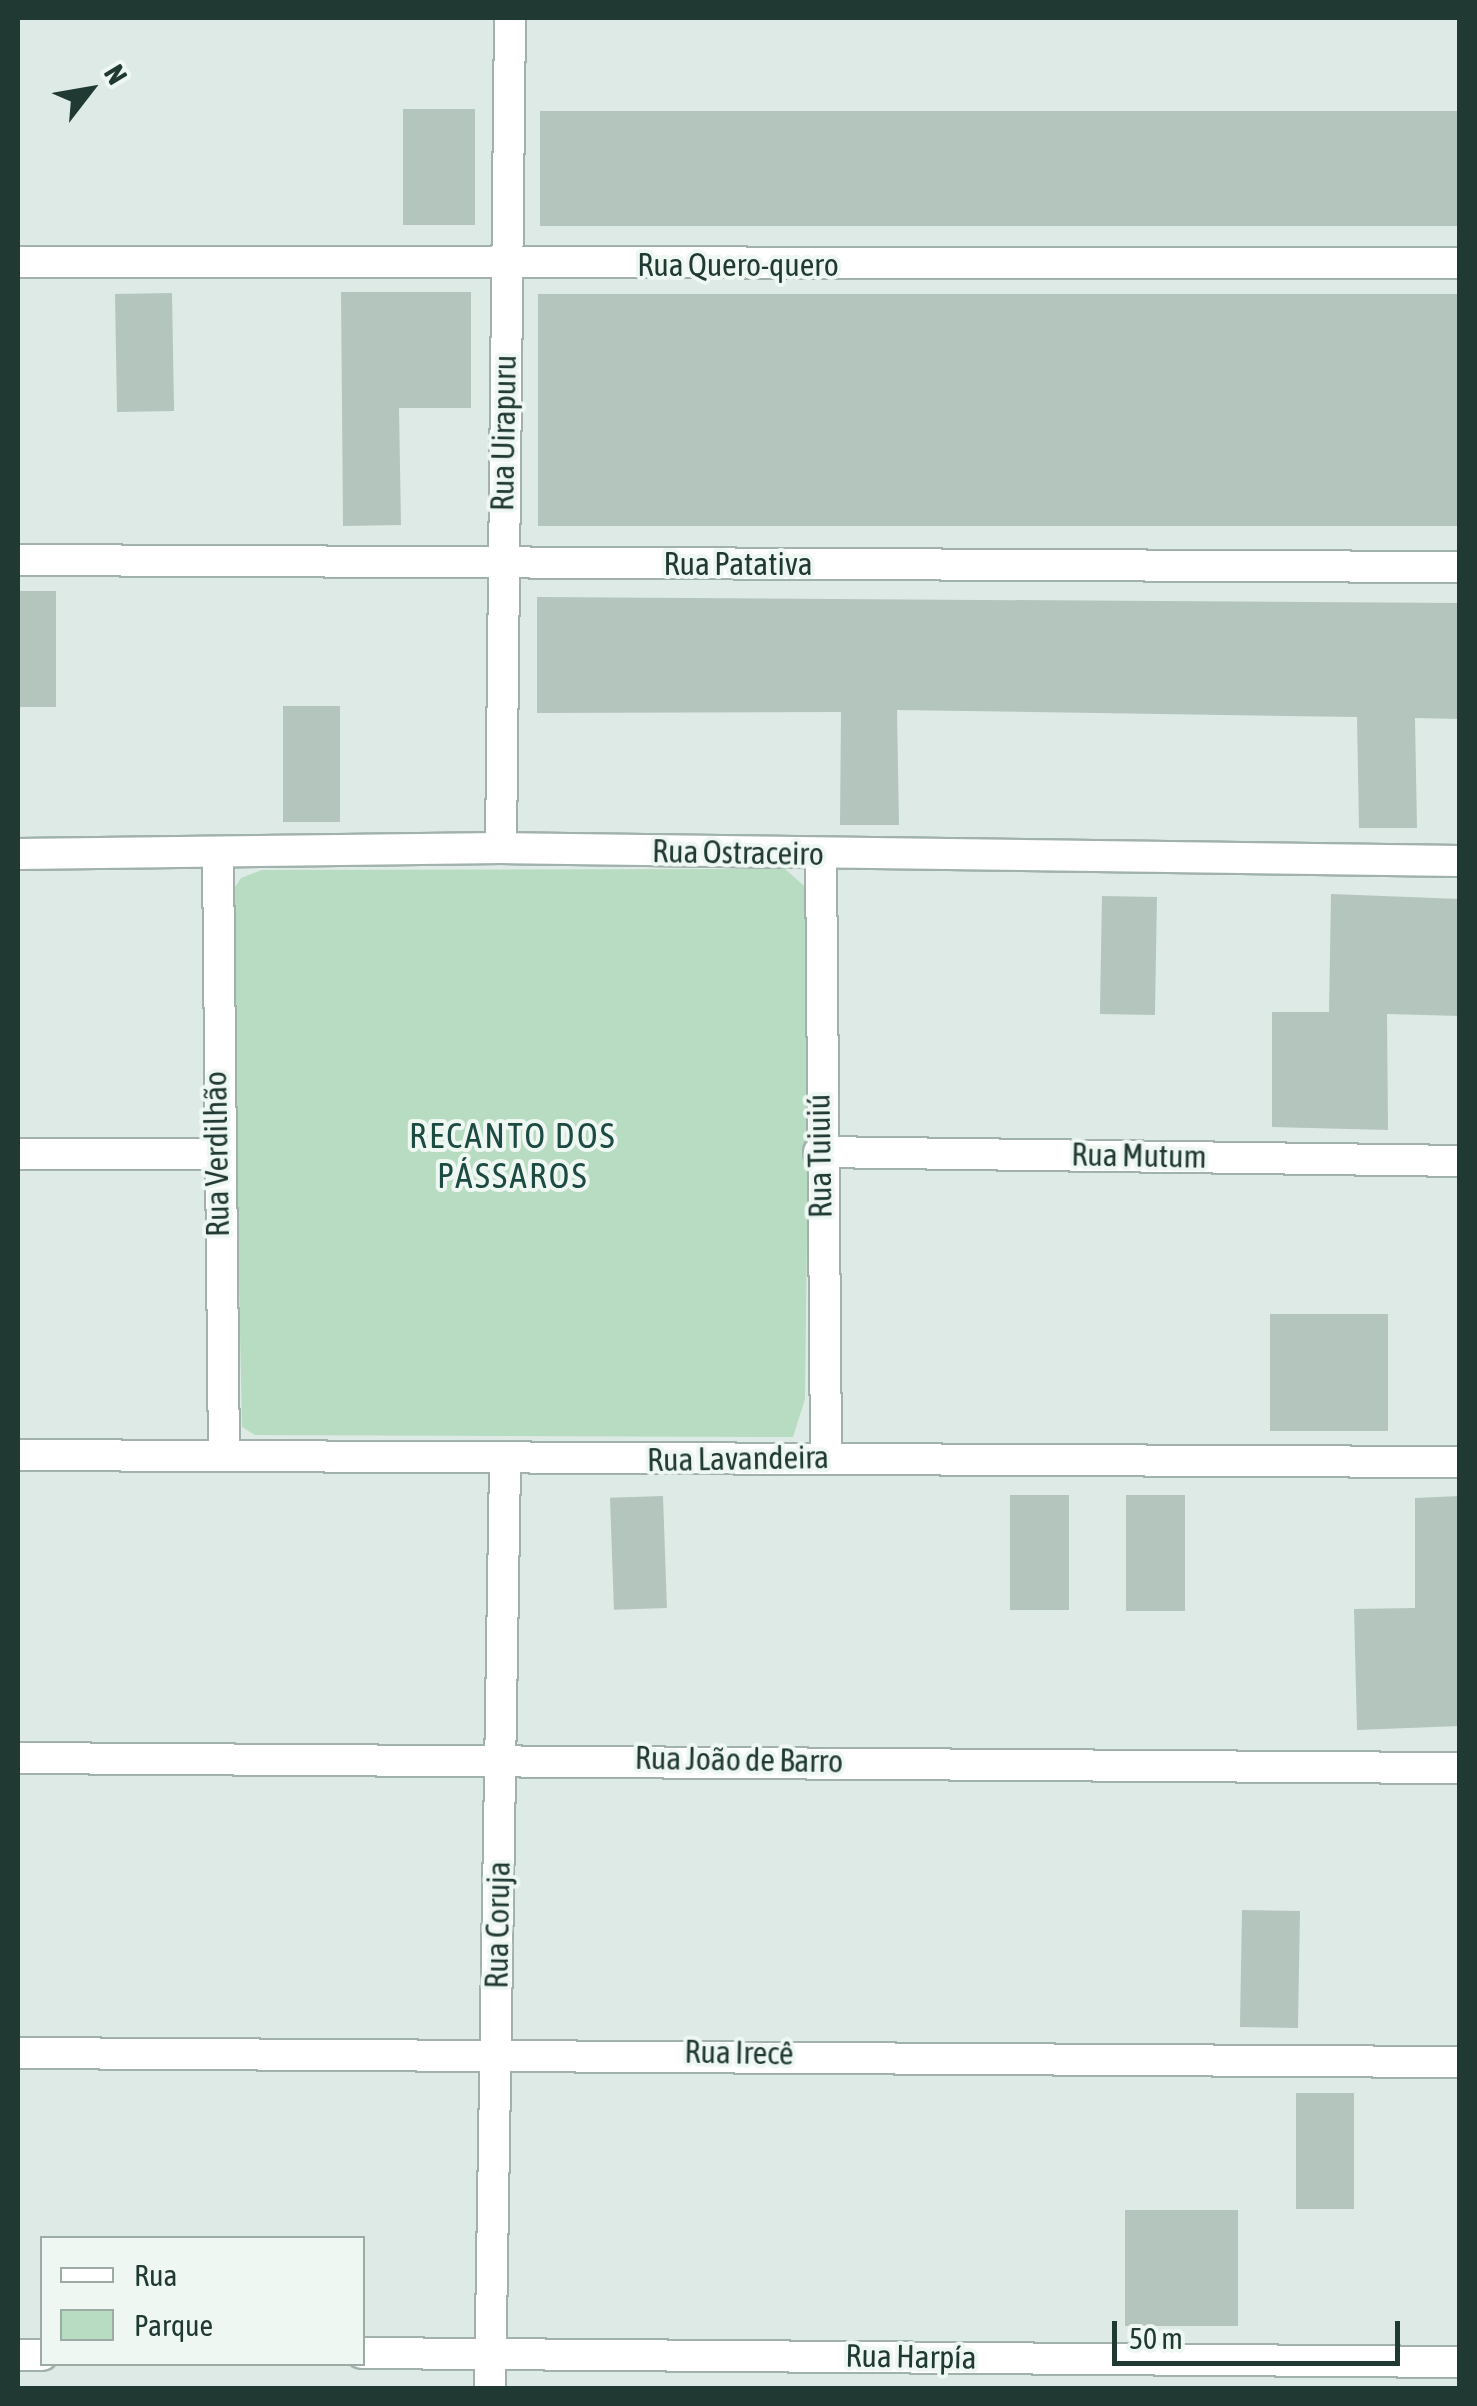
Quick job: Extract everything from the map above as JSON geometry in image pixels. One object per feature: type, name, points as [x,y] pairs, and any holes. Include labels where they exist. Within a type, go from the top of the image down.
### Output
[{"type":"street","name":"Rua Uirapuru","points":[[501,848],[510,18]]},
{"type":"street","name":"Rua Quero-quero","points":[[18,262],[506,266],[1460,263]]},
{"type":"street","name":"Rua Patativa","points":[[18,560],[1460,568]]},
{"type":"street","name":"Rua Ostraceiro","points":[[18,854],[218,855],[501,848],[1460,861]]},
{"type":"street","name":"Rua Tuiuiú","points":[[821,854],[820,1152],[826,1458]]},
{"type":"street","name":"Rua Verdilhão","points":[[218,855],[214,1154],[224,1454]]},
{"type":"street","name":"Rua Mutum","points":[[820,1152],[1460,1161]]},
{"type":"street","points":[[18,1154],[214,1154]]},
{"type":"street","name":"Rua Lavandeira","points":[[18,1455],[224,1454],[505,1462],[826,1458],[1460,1462]]},
{"type":"street","name":"Rua Coruja","points":[[490,2388],[505,1462]]},
{"type":"street","name":"Rua João de Barro","points":[[18,1758],[502,1758],[1460,1768]]},
{"type":"street","name":"Rua Irecê","points":[[18,2053],[495,2050],[1460,2062]]},
{"type":"street","name":"Rua Harpía","points":[[365,2354],[1460,2362]]},
{"type":"green space","points":[[785,869],[811,892],[805,1399],[793,1437],[255,1435],[242,1427],[231,893],[241,878],[262,870]]},
{"type":"building","points":[[403,109],[475,109],[475,225],[403,225]]},
{"type":"building","points":[[540,111],[1460,111],[1460,226],[540,226]]},
{"type":"building","points":[[341,292],[471,292],[471,408],[399,408],[401,525],[343,526]]},
{"type":"building","points":[[172,293],[174,411],[117,412],[115,294]]},
{"type":"building","points":[[538,294],[1460,294],[1460,526],[538,526]]},
{"type":"building","points":[[18,591],[56,591],[56,707],[18,707]]},
{"type":"building","points":[[537,597],[1460,603],[1460,719],[1415,718],[1417,828],[1359,828],[1357,717],[897,710],[899,825],[840,825],[841,712],[537,713]]},
{"type":"building","points":[[283,706],[340,706],[340,822],[283,822]]},
{"type":"building","points":[[1331,894],[1460,899],[1460,1016],[1387,1014],[1388,1130],[1272,1127],[1272,1012],[1329,1012]]},
{"type":"building","points":[[1102,896],[1157,897],[1155,1015],[1100,1014]]},
{"type":"building","points":[[1270,1314],[1388,1314],[1388,1431],[1270,1431]]},
{"type":"building","points":[[1010,1495],[1069,1495],[1069,1610],[1010,1610]]},
{"type":"building","points":[[1126,1495],[1185,1495],[1185,1611],[1126,1611]]},
{"type":"building","points":[[663,1496],[667,1608],[614,1610],[610,1498]]},
{"type":"building","points":[[1460,1496],[1460,1726],[1357,1730],[1354,1609],[1415,1608],[1415,1498]]},
{"type":"building","points":[[1242,1910],[1300,1911],[1298,2028],[1240,2027]]},
{"type":"building","points":[[1296,2093],[1354,2093],[1354,2209],[1296,2209]]},
{"type":"building","points":[[1125,2210],[1238,2210],[1238,2326],[1125,2326]]},
{"type":"district","name":"RECANTO DOS PÁSSAROS","points":[[513,1155]]}]
